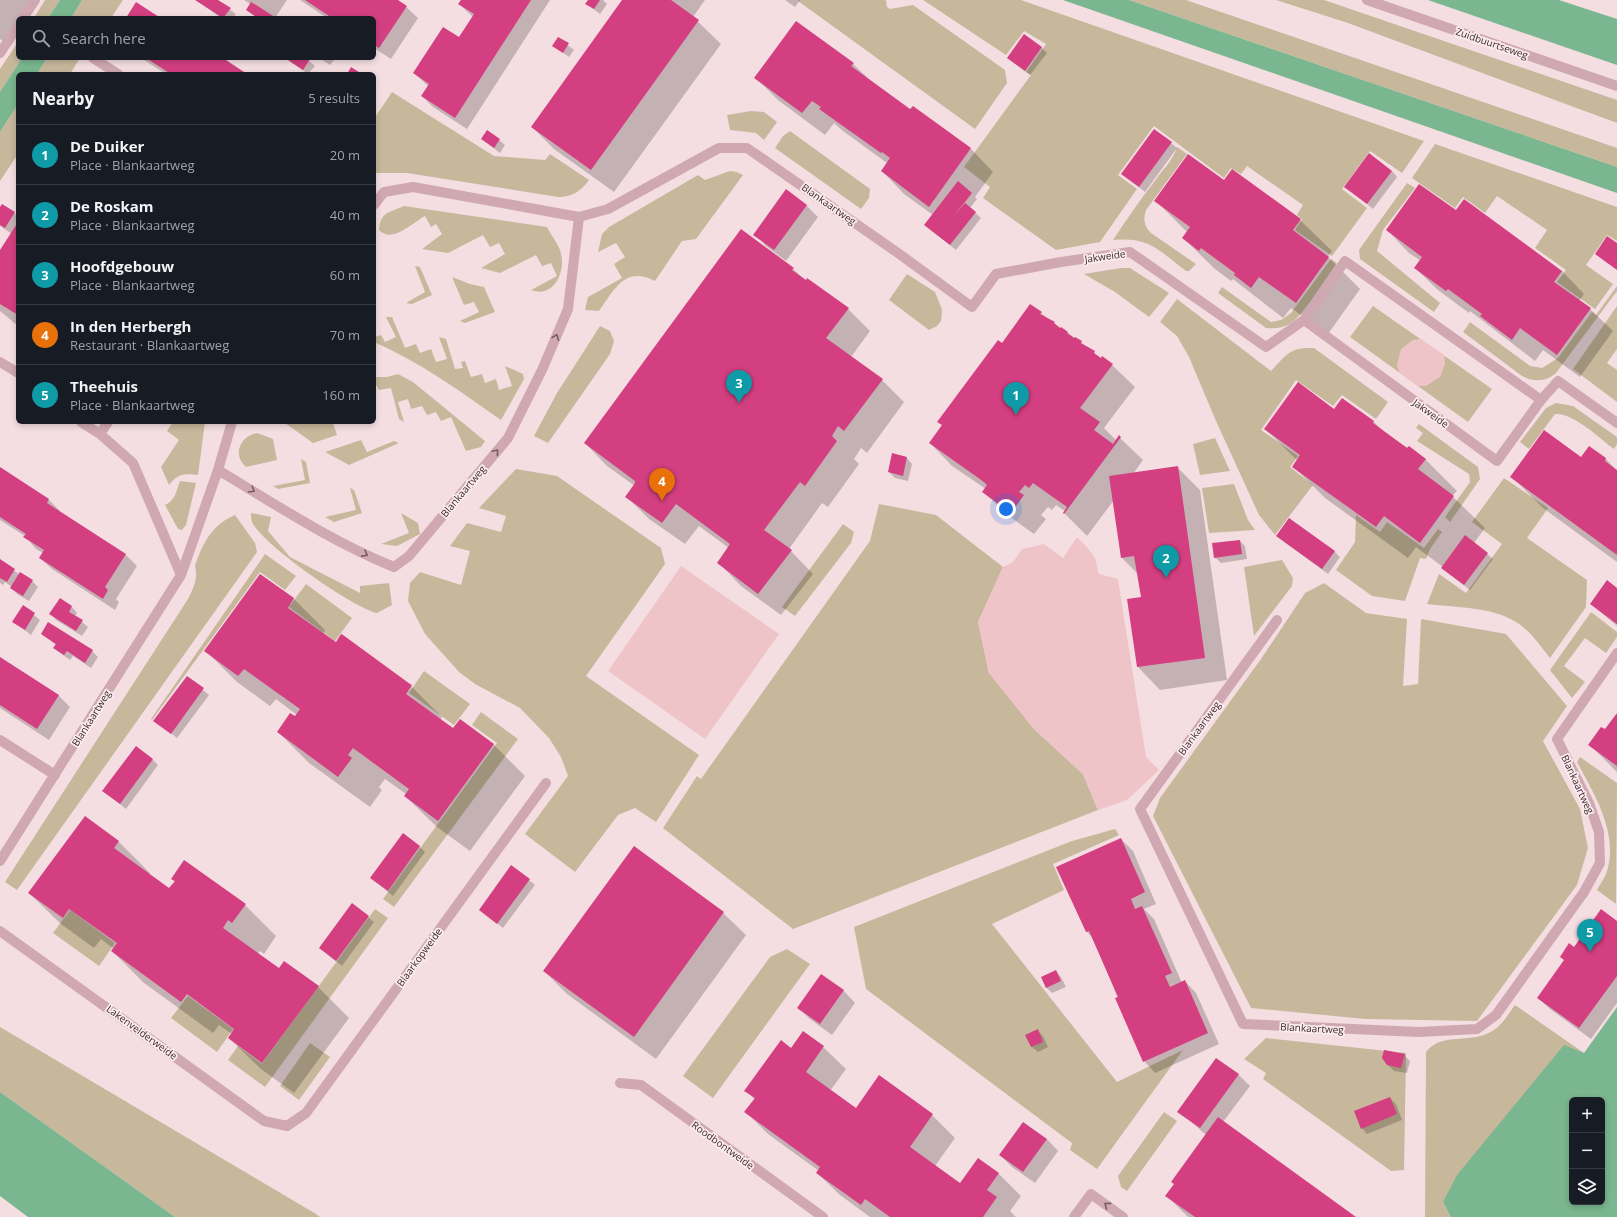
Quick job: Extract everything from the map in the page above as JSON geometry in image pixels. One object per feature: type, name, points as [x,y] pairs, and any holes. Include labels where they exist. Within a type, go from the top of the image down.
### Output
[{"type":"street","points":[[24,16],[35,0]]},
{"type":"street","name":"Zuidbuurtseweg","points":[[1367,0],[1617,86]]},
{"type":"street","points":[[0,53],[16,29]]},
{"type":"street","points":[[96,60],[115,72]]},
{"type":"street","name":"Blankaartweg","points":[[376,202],[384,192],[413,187],[579,217],[608,209],[719,148],[747,148],[886,245],[972,308],[996,274],[1061,262]]},
{"type":"street","name":"Blankaartweg","points":[[218,470],[293,515],[371,557],[394,567],[409,556],[508,438],[542,370],[568,309],[579,217]]},
{"type":"street","name":"Jakweide","points":[[1061,262],[1130,252],[1266,347],[1304,320],[1345,261],[1541,400]]},
{"type":"street","name":"Jakweide","points":[[1304,320],[1497,461],[1541,400],[1558,381],[1617,423]]},
{"type":"street","points":[[0,362],[16,372]]},
{"type":"street","points":[[84,424],[100,434],[133,463],[181,575]]},
{"type":"street","points":[[100,434],[107,424]]},
{"type":"street","name":"Blankaartweg","points":[[0,861],[181,575],[218,470],[231,424]]},
{"type":"street","name":"Blankaartweg","points":[[1277,620],[1140,809],[1243,1024],[1419,1032],[1477,1029],[1496,1016],[1584,892],[1600,862],[1599,832],[1589,804],[1557,739],[1617,653]]},
{"type":"street","points":[[0,740],[55,775]]},
{"type":"street","name":"Blaarkopweide","points":[[287,1126],[306,1113],[546,783]]},
{"type":"street","name":"Lakenvelderweide","points":[[0,931],[264,1121],[287,1126]]},
{"type":"street","name":"Roodbontweide","points":[[620,1082],[641,1085],[822,1217]]},
{"type":"street","points":[[1074,1217],[1091,1194],[1123,1217]]},
{"type":"shaded area","points":[[45,0],[60,0],[49,16],[35,16]]},
{"type":"shaded area","points":[[60,0],[82,0],[72,16],[49,16]]},
{"type":"shaded area","points":[[82,0],[123,0],[112,16],[72,16]]},
{"type":"shaded area","points":[[886,0],[887,7],[890,9],[913,5],[1005,70],[1007,83],[975,129],[798,1]]},
{"type":"shaded area","points":[[923,0],[1021,0],[1424,141],[1402,173],[1370,151],[1342,189],[1367,208],[1332,256],[1295,230],[1302,219],[1297,215],[1303,205],[1247,166],[1241,174],[1231,168],[1224,178],[1154,126],[1118,175],[1137,189],[1100,242],[1056,250],[983,198],[990,187],[964,167],[1031,75],[1026,72],[1046,44],[1024,31],[1006,55]]},
{"type":"shaded area","points":[[1063,0],[1129,0],[1617,167],[1617,193]]},
{"type":"shaded area","points":[[1129,0],[1186,0],[1617,148],[1617,167]]},
{"type":"shaded area","points":[[1276,0],[1324,0],[1617,100],[1617,123],[1348,23]]},
{"type":"shaded area","points":[[1428,0],[1559,0],[1617,19],[1617,65]]},
{"type":"shaded area","points":[[16,45],[16,60],[21,60],[0,92],[0,69]]},
{"type":"shaded area","points":[[21,60],[46,60],[38,72],[16,72],[16,107],[0,132],[0,92]]},
{"type":"shaded area","points":[[46,60],[79,60],[71,72],[38,72]]},
{"type":"shaded area","points":[[392,92],[494,156],[545,160],[550,154],[589,180],[582,188],[572,195],[558,197],[407,173],[376,173],[376,116]]},
{"type":"shaded area","points":[[16,107],[16,157],[0,181],[0,132]]},
{"type":"shaded area","points":[[751,111],[764,112],[777,122],[764,140],[756,133],[730,130],[727,115]]},
{"type":"shaded area","points":[[790,131],[870,189],[869,198],[861,209],[775,148],[783,136]]},
{"type":"shaded area","points":[[1435,144],[1617,207],[1617,241],[1607,235],[1586,265],[1613,284],[1595,309],[1557,282],[1566,270],[1535,248],[1547,230],[1497,196],[1485,213],[1463,197],[1455,208],[1412,178]]},
{"type":"shaded area","points":[[1177,147],[1187,154],[1146,210],[1144,220],[1151,233],[1196,264],[1189,271],[1186,271],[1153,246],[1136,241],[1113,240],[1171,160]]},
{"type":"shaded area","points":[[730,171],[743,175],[696,239],[682,241],[655,281],[645,277],[636,276],[628,278],[615,288],[599,311],[585,310],[588,297],[622,278],[614,264],[625,257],[616,243],[598,252],[602,234],[609,227],[698,175],[705,180]]},
{"type":"shaded area","points":[[1407,183],[1415,188],[1383,230],[1377,251],[1440,303],[1434,312],[1360,259],[1359,250]]},
{"type":"shaded area","points":[[404,206],[547,227],[559,247],[562,258],[562,266],[557,281],[553,287],[547,290],[539,292],[531,290],[557,276],[551,263],[542,266],[536,255],[500,273],[481,268],[505,254],[499,243],[490,247],[483,235],[448,253],[422,249],[442,234],[436,224],[431,227],[425,216],[396,234],[384,234],[379,230],[380,224],[386,214]]},
{"type":"shaded area","points":[[1331,259],[1337,263],[1308,304],[1296,319],[1288,325],[1282,327],[1266,328],[1218,293],[1222,287],[1271,322],[1281,320],[1291,313]]},
{"type":"shaded area","points":[[415,266],[420,267],[432,295],[412,304],[406,303],[425,292]]},
{"type":"shaded area","points":[[1130,268],[1169,293],[1149,317],[1115,292],[1084,274]]},
{"type":"shaded area","points":[[907,274],[935,292],[939,302],[942,310],[941,321],[937,326],[929,330],[889,300]]},
{"type":"shaded area","points":[[452,277],[470,284],[484,287],[495,312],[465,323],[460,321],[479,312],[474,302],[464,305]]},
{"type":"shaded area","points":[[1617,286],[1617,291],[1556,373],[1548,378],[1535,380],[1522,376],[1463,332],[1470,322],[1530,366],[1542,368],[1558,358],[1592,312],[1596,315]]},
{"type":"shaded area","points":[[1177,299],[1271,371],[1285,356],[1294,350],[1314,348],[1388,402],[1376,419],[1342,395],[1333,406],[1296,380],[1261,430],[1298,456],[1290,467],[1313,485],[1275,535],[1259,515],[1216,421],[1189,357],[1177,336],[1160,322]]},
{"type":"shaded area","points":[[1373,306],[1492,389],[1468,422],[1350,337]]},
{"type":"shaded area","points":[[1617,306],[1617,349],[1607,363],[1617,370],[1617,402],[1573,369]]},
{"type":"shaded area","points":[[386,317],[392,317],[405,348],[416,344],[420,353],[431,349],[436,362],[447,359],[439,337],[446,339],[455,369],[463,368],[461,362],[465,361],[471,377],[482,374],[485,383],[496,379],[499,390],[512,386],[505,366],[523,374],[524,379],[501,420],[424,368],[376,343],[376,336],[381,335],[385,342],[396,337]]},
{"type":"shaded area","points":[[600,326],[610,331],[614,341],[610,354],[548,443],[534,436],[557,393]]},
{"type":"shaded area","points":[[1421,339],[1444,355],[1445,363],[1440,377],[1426,386],[1418,386],[1399,372],[1397,365],[1401,349],[1413,340]]},
{"type":"shaded area","points":[[398,374],[413,382],[485,441],[481,447],[466,451],[451,417],[441,421],[436,412],[427,415],[422,406],[411,409],[408,399],[398,402],[404,422],[399,419],[391,388],[379,390],[376,385],[376,377],[387,377]]},
{"type":"shaded area","points":[[1556,403],[1573,406],[1617,437],[1617,444],[1614,449],[1578,422],[1562,415],[1555,414],[1529,449],[1520,442],[1546,408]]},
{"type":"shaded area","points":[[172,424],[205,424],[198,475],[189,474],[178,476],[169,485],[161,467],[179,440],[167,431]]},
{"type":"shaded area","points":[[286,424],[333,424],[337,435],[313,443]]},
{"type":"shaded area","points":[[1419,424],[1478,467],[1480,479],[1450,522],[1445,517],[1470,482],[1469,474],[1417,441],[1423,433],[1416,428]]},
{"type":"shaded area","points":[[257,433],[273,439],[277,460],[246,467],[239,457],[240,447],[246,438]]},
{"type":"shaded area","points":[[1215,438],[1230,471],[1200,475],[1193,444]]},
{"type":"shaded area","points":[[361,440],[367,452],[394,441],[399,443],[349,465],[325,452]]},
{"type":"shaded area","points":[[301,459],[306,462],[310,483],[278,489],[273,486],[305,480]]},
{"type":"shaded area","points":[[516,469],[557,476],[661,548],[665,564],[586,676],[699,755],[656,822],[635,808],[618,815],[575,872],[525,834],[568,776],[561,757],[549,738],[520,708],[475,684],[459,672],[425,634],[408,601],[410,583],[420,572],[461,585],[470,551],[450,546],[467,523],[501,532],[506,516],[479,508]]},
{"type":"shaded area","points":[[1504,478],[1548,508],[1527,538],[1587,580],[1586,607],[1550,658],[1527,630],[1513,620],[1502,615],[1464,607],[1427,604],[1439,574],[1466,593],[1502,544],[1472,522]]},
{"type":"shaded area","points":[[180,481],[196,483],[186,525],[182,530],[178,529],[165,505],[174,498]]},
{"type":"shaded area","points":[[1234,484],[1248,520],[1255,530],[1209,533],[1202,488]]},
{"type":"shaded area","points":[[350,488],[354,490],[362,513],[334,522],[325,517],[356,510]]},
{"type":"shaded area","points":[[879,504],[936,515],[1003,567],[978,622],[989,673],[1034,729],[1083,774],[1098,810],[793,929],[663,828],[697,776],[701,779],[870,541]]},
{"type":"shaded area","points":[[251,513],[271,517],[268,531],[290,557],[360,593],[360,586],[389,583],[392,605],[377,613],[329,588],[273,545],[252,522]]},
{"type":"shaded area","points":[[401,513],[418,523],[420,534],[397,546],[381,544],[409,533]]},
{"type":"shaded area","points":[[235,515],[255,543],[257,552],[17,890],[5,882],[188,599],[195,582],[195,566],[201,549],[209,535],[220,524]]},
{"type":"shaded area","points":[[1356,515],[1380,532],[1387,522],[1424,548],[1438,529],[1442,532],[1430,549],[1426,559],[1420,558],[1405,601],[1372,596],[1336,570],[1355,542]]},
{"type":"shaded area","points":[[843,524],[854,532],[851,543],[795,616],[782,607]]},
{"type":"shaded area","points":[[1077,537],[1095,558],[1099,574],[1118,579],[1146,757],[1159,770],[1127,800],[1098,810],[1083,774],[1034,729],[989,673],[978,622],[1003,567],[1013,562],[1022,549],[1044,544],[1063,558]]},
{"type":"shaded area","points":[[265,554],[296,576],[285,590],[260,572],[152,720],[151,719]]},
{"type":"shaded area","points":[[1282,560],[1293,578],[1292,586],[1254,636],[1244,567]]},
{"type":"shaded area","points":[[681,566],[779,634],[705,739],[608,671]]},
{"type":"shaded area","points":[[1324,583],[1366,613],[1407,619],[1403,686],[1418,684],[1421,619],[1506,634],[1567,706],[1543,741],[1580,809],[1588,848],[1577,885],[1477,1021],[1365,1019],[1251,1008],[1153,816],[1160,798],[1261,659],[1305,593]]},
{"type":"shaded area","points":[[306,584],[352,618],[335,641],[289,607]]},
{"type":"shaded area","points":[[1591,612],[1617,632],[1617,637],[1606,653],[1585,638],[1564,666],[1585,682],[1572,698],[1550,670]]},
{"type":"shaded area","points":[[424,671],[470,704],[454,725],[409,693]]},
{"type":"shaded area","points":[[481,712],[518,739],[394,907],[383,899],[497,743],[472,725]]},
{"type":"shaded area","points":[[1580,757],[1617,783],[1616,904],[1597,890],[1605,877],[1608,868],[1610,854],[1609,840],[1607,826],[1597,800],[1577,762]]},
{"type":"shaded area","points":[[1115,829],[1119,835],[1053,864],[1064,890],[992,924],[1117,1082],[1183,1050],[1097,1169],[1070,1150],[1072,1143],[866,989],[854,927],[1072,841]]},
{"type":"shaded area","points":[[375,909],[388,918],[265,1087],[228,1060],[238,1046],[262,1064]]},
{"type":"shaded area","points":[[70,910],[115,943],[99,966],[53,933]]},
{"type":"shaded area","points":[[787,949],[810,964],[713,1098],[683,1076],[770,957]]},
{"type":"shaded area","points":[[188,996],[233,1029],[217,1052],[171,1018]]},
{"type":"shaded area","points":[[1515,1005],[1584,1053],[1443,1202],[1451,1217],[1425,1217],[1426,1052],[1440,1042],[1484,1035],[1496,1029]]},
{"type":"shaded area","points":[[1617,1007],[1617,1217],[1451,1217],[1443,1202],[1457,1175],[1564,1045],[1584,1053]]},
{"type":"shaded area","points":[[0,1027],[320,1217],[175,1217],[0,1092]]},
{"type":"shaded area","points":[[1266,1038],[1406,1053],[1404,1170],[1391,1171],[1263,1079],[1266,1073],[1244,1059]]},
{"type":"shaded area","points":[[310,1043],[330,1057],[299,1100],[280,1086]]},
{"type":"shaded area","points":[[0,1092],[175,1217],[28,1217],[0,1196]]},
{"type":"shaded area","points":[[1164,1112],[1177,1121],[1127,1191],[1121,1187],[1118,1176]]},
{"type":"building","points":[[195,0],[218,0],[231,8],[225,16],[220,16]]},
{"type":"building","points":[[305,0],[398,0],[407,6],[379,48],[376,46],[376,16],[329,16]]},
{"type":"building","points":[[461,0],[531,0],[455,118],[421,96],[429,84],[413,73],[443,27],[459,37],[474,14],[458,4]]},
{"type":"building","points":[[588,0],[600,0],[594,9],[585,4]]},
{"type":"building","points":[[622,0],[671,0],[699,20],[591,170],[531,127]]},
{"type":"building","points":[[136,2],[158,16],[127,16]]},
{"type":"building","points":[[251,2],[273,16],[255,16],[246,10]]},
{"type":"building","points":[[796,21],[854,63],[851,66],[910,109],[913,106],[971,148],[929,207],[881,171],[890,158],[819,109],[821,107],[812,101],[802,113],[754,78]]},
{"type":"building","points":[[1024,34],[1042,47],[1025,71],[1007,58]]},
{"type":"building","points":[[558,37],[569,43],[563,53],[552,46]]},
{"type":"building","points":[[149,60],[226,60],[244,72],[168,72]]},
{"type":"building","points":[[288,60],[309,60],[303,70]]},
{"type":"building","points":[[351,67],[359,72],[348,72]]},
{"type":"building","points":[[1154,129],[1172,142],[1139,187],[1121,174]]},
{"type":"building","points":[[487,130],[500,139],[494,148],[481,139]]},
{"type":"building","points":[[1369,153],[1392,171],[1367,204],[1344,187]]},
{"type":"building","points":[[1188,154],[1224,180],[1232,169],[1301,219],[1293,230],[1329,257],[1296,303],[1259,277],[1251,288],[1234,275],[1235,273],[1201,248],[1199,251],[1182,238],[1190,227],[1154,201]]},
{"type":"building","points":[[958,181],[972,193],[953,217],[965,203],[976,212],[950,245],[924,225]]},
{"type":"building","points":[[1419,184],[1456,210],[1464,199],[1562,271],[1554,282],[1591,308],[1557,355],[1520,328],[1512,340],[1480,316],[1482,314],[1448,289],[1446,291],[1414,268],[1422,257],[1386,230]]},
{"type":"building","points":[[786,189],[807,205],[774,250],[753,235]]},
{"type":"building","points":[[2,204],[15,212],[5,228],[0,225],[0,207]]},
{"type":"building","points":[[16,225],[16,314],[0,304],[0,250]]},
{"type":"building","points":[[741,229],[794,268],[792,270],[806,280],[807,278],[849,308],[826,338],[883,379],[844,431],[838,426],[832,436],[837,441],[805,486],[800,482],[764,530],[792,550],[758,594],[717,563],[730,544],[676,504],[662,523],[625,497],[635,481],[584,443]]},
{"type":"building","points":[[1607,236],[1617,243],[1617,270],[1595,254]]},
{"type":"building","points":[[1030,304],[1042,312],[1040,314],[1055,322],[1054,323],[1060,328],[1061,327],[1074,338],[1075,337],[1082,341],[1081,343],[1095,351],[1094,353],[1101,358],[1102,356],[1113,364],[1080,408],[1100,422],[1094,430],[1113,444],[1119,435],[1121,437],[1064,514],[1063,513],[1067,507],[1033,483],[1029,488],[1025,485],[1019,492],[1024,495],[1011,513],[982,492],[987,485],[984,482],[929,443],[942,425],[937,422],[998,340],[1002,343]]},
{"type":"building","points":[[1298,382],[1334,409],[1342,398],[1374,421],[1373,423],[1407,448],[1409,446],[1426,459],[1418,469],[1454,496],[1420,543],[1384,516],[1376,527],[1292,467],[1300,455],[1264,429]]},
{"type":"building","points":[[1544,430],[1581,457],[1589,446],[1606,458],[1605,461],[1617,470],[1617,555],[1510,477]]},
{"type":"building","points":[[892,453],[907,457],[903,476],[888,472]]},
{"type":"building","points":[[1178,466],[1205,658],[1137,667],[1127,599],[1141,597],[1134,556],[1121,558],[1109,476]]},
{"type":"building","points":[[0,467],[49,499],[47,503],[126,554],[105,587],[108,590],[103,599],[39,558],[44,550],[23,537],[26,534],[0,517]]},
{"type":"building","points":[[1289,518],[1335,551],[1322,569],[1276,536]]},
{"type":"building","points":[[1465,535],[1488,553],[1464,585],[1441,568]]},
{"type":"building","points":[[1240,540],[1242,554],[1214,558],[1212,543]]},
{"type":"building","points":[[0,559],[15,569],[7,582],[0,578]]},
{"type":"building","points":[[20,572],[33,580],[23,596],[10,588]]},
{"type":"building","points":[[260,574],[294,598],[288,608],[336,642],[341,634],[343,635],[412,685],[406,694],[453,728],[460,719],[494,744],[438,821],[404,796],[409,789],[353,748],[348,755],[352,758],[338,777],[277,732],[290,713],[295,716],[300,709],[244,669],[238,676],[204,651]]},
{"type":"building","points":[[1607,580],[1617,588],[1617,624],[1590,604]]},
{"type":"building","points":[[60,598],[72,606],[69,612],[83,620],[76,631],[49,614]]},
{"type":"building","points":[[23,605],[35,613],[25,630],[12,622]]},
{"type":"building","points":[[48,622],[93,650],[85,663],[67,651],[64,655],[53,648],[56,644],[41,634]]},
{"type":"building","points":[[0,657],[59,695],[37,729],[0,705]]},
{"type":"building","points":[[187,676],[204,688],[171,734],[153,721]]},
{"type":"building","points":[[1617,713],[1617,766],[1588,745],[1601,727],[1605,729]]},
{"type":"building","points":[[136,746],[153,759],[120,804],[102,791]]},
{"type":"building","points":[[85,816],[119,841],[114,848],[169,888],[175,881],[171,879],[184,860],[246,904],[232,923],[228,920],[223,928],[279,968],[284,961],[319,986],[262,1063],[228,1038],[234,1029],[187,994],[181,1002],[111,951],[117,943],[69,909],[63,918],[28,893]]},
{"type":"building","points":[[403,833],[420,846],[388,891],[370,878]]},
{"type":"building","points":[[1121,838],[1145,892],[1131,899],[1135,909],[1142,906],[1172,973],[1165,976],[1170,987],[1185,980],[1208,1033],[1143,1062],[1115,998],[1118,997],[1089,931],[1086,932],[1056,867]]},
{"type":"building","points":[[634,846],[724,912],[634,1037],[543,971]]},
{"type":"building","points":[[511,865],[530,879],[497,924],[479,910]]},
{"type":"building","points":[[352,903],[369,916],[336,961],[319,948]]},
{"type":"building","points":[[1601,909],[1617,921],[1617,976],[1579,1028],[1537,998],[1564,960],[1560,957],[1569,943],[1574,947]]},
{"type":"building","points":[[1056,970],[1061,981],[1046,988],[1041,977]]},
{"type":"building","points":[[821,974],[844,990],[820,1024],[797,1008]]},
{"type":"building","points":[[1038,1029],[1043,1042],[1031,1047],[1025,1035]]},
{"type":"building","points":[[803,1031],[824,1046],[806,1072],[856,1108],[879,1075],[933,1114],[910,1147],[960,1183],[978,1158],[999,1173],[987,1190],[997,1197],[983,1217],[890,1217],[865,1199],[861,1205],[816,1173],[820,1167],[744,1112],[755,1098],[744,1091],[781,1040],[791,1048]]},
{"type":"building","points":[[1384,1050],[1405,1054],[1401,1068],[1387,1065],[1382,1058]]},
{"type":"building","points":[[1216,1058],[1239,1074],[1200,1128],[1177,1112]]},
{"type":"building","points":[[1390,1097],[1397,1114],[1361,1129],[1354,1111]]},
{"type":"building","points":[[1218,1117],[1356,1217],[1195,1217],[1165,1196],[1174,1184],[1171,1182]]},
{"type":"building","points":[[1023,1122],[1047,1139],[1023,1172],[999,1155]]},
{"type":"place","name":"Hoofdgebouw","points":[[739,403]]},
{"type":"place","name":"De Duiker","points":[[1016,415]]},
{"type":"place","name":"In den Herbergh","points":[[662,501]]},
{"type":"place","name":"De Roskam","points":[[1166,578]]},
{"type":"place","name":"Theehuis","points":[[1590,952]]}]
